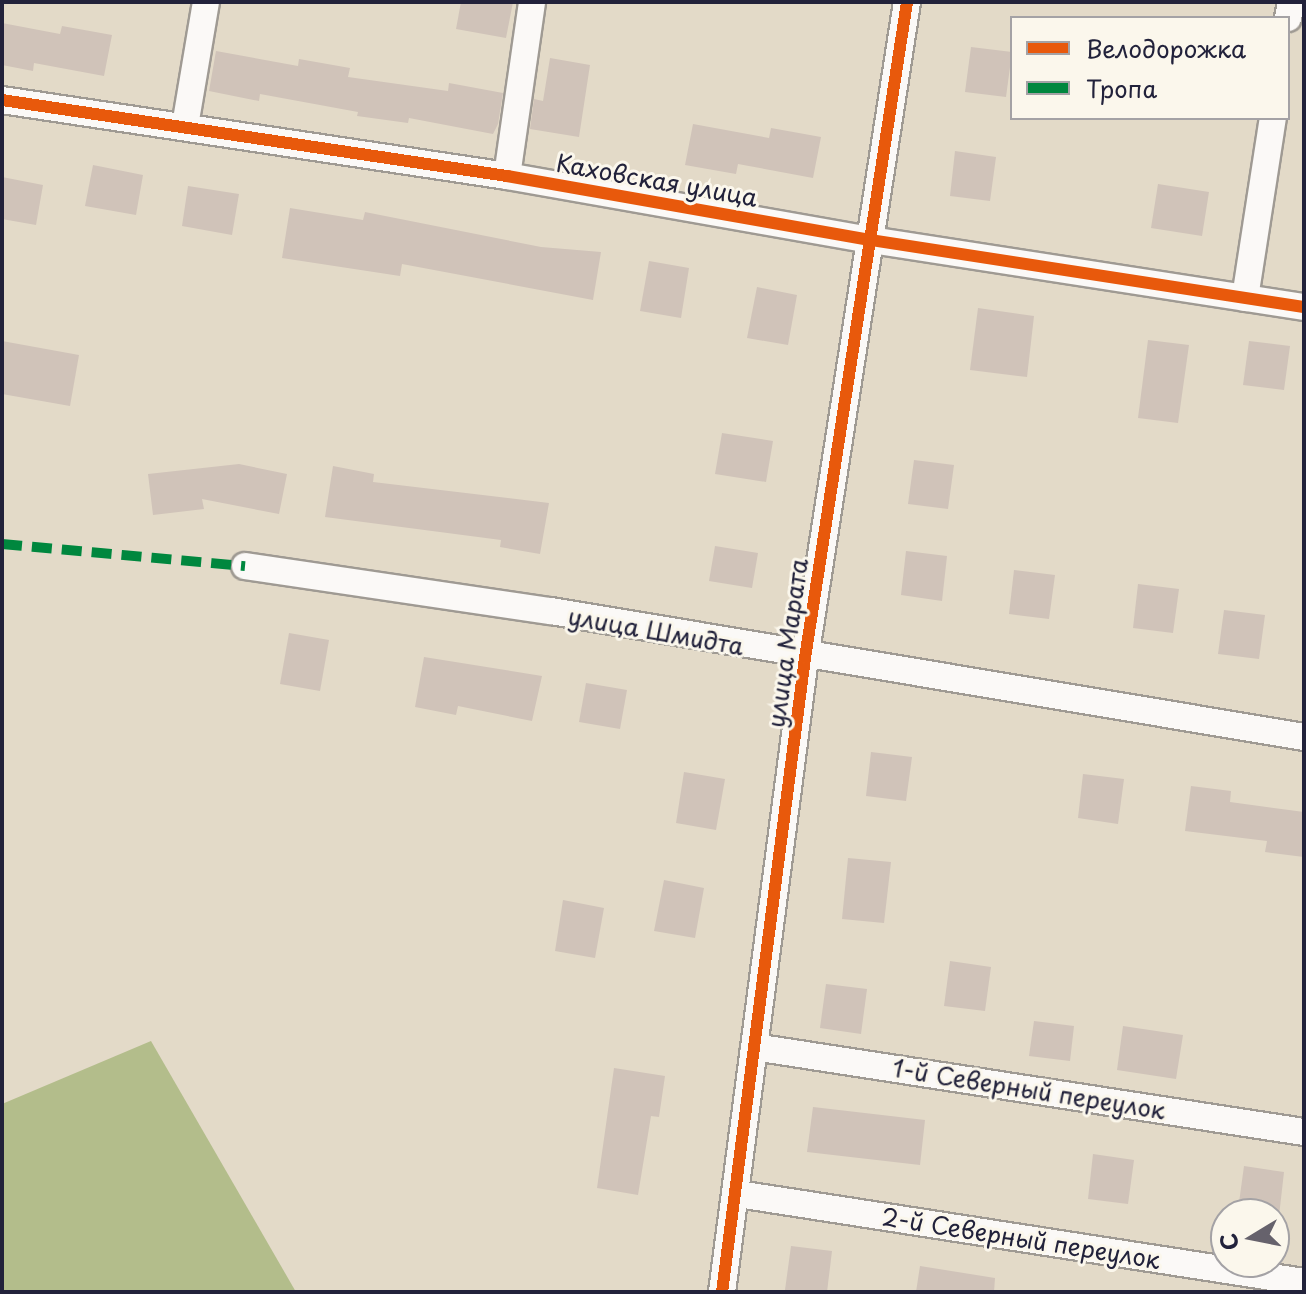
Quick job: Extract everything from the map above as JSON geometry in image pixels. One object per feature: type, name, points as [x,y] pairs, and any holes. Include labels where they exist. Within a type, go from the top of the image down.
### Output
[{"type":"street","points":[[185,126],[206,2]]},
{"type":"street","points":[[507,176],[532,2]]},
{"type":"street","name":"улица Марата","points":[[722,1292],[738,1194],[805,658],[907,2]]},
{"type":"street","name":"Каховская улица","points":[[2,100],[507,176],[871,240],[1304,307]]},
{"type":"street","points":[[1245,298],[1273,120]]},
{"type":"street","name":"улица Шмидта","points":[[245,566],[551,611],[805,658],[1304,737]]},
{"type":"street","name":"1-й Северный переулок","points":[[754,1047],[1304,1132]]},
{"type":"street","name":"2-й Северный переулок","points":[[738,1194],[1304,1282]]},
{"type":"green space","points":[[151,1041],[296,1292],[2,1292],[2,1104]]},
{"type":"building","points":[[461,2],[513,2],[506,38],[456,29]]},
{"type":"building","points":[[2,23],[60,34],[62,26],[112,35],[104,76],[34,63],[33,71],[2,65]]},
{"type":"building","points":[[971,47],[1010,52],[1006,97],[965,92]]},
{"type":"building","points":[[216,51],[298,66],[299,59],[350,68],[348,77],[448,91],[449,83],[503,93],[498,124],[493,134],[409,118],[408,123],[357,116],[358,112],[260,94],[259,101],[209,91]]},
{"type":"building","points":[[550,58],[590,65],[579,137],[530,129],[534,99],[543,101]]},
{"type":"building","points":[[693,124],[769,138],[771,128],[821,137],[813,178],[738,164],[736,174],[685,165]]},
{"type":"building","points":[[955,151],[996,157],[990,201],[950,196]]},
{"type":"building","points":[[93,165],[143,175],[136,215],[85,206]]},
{"type":"building","points":[[2,177],[43,185],[36,225],[2,219]]},
{"type":"building","points":[[1158,184],[1209,192],[1202,236],[1151,228]]},
{"type":"building","points":[[188,186],[239,194],[232,235],[182,226]]},
{"type":"building","points":[[290,208],[363,220],[365,212],[541,247],[601,252],[593,300],[402,264],[400,276],[282,258]]},
{"type":"building","points":[[649,261],[689,268],[681,318],[640,311]]},
{"type":"building","points":[[757,287],[797,295],[788,345],[747,338]]},
{"type":"building","points":[[978,308],[1034,316],[1027,377],[970,370]]},
{"type":"building","points":[[1148,340],[1189,345],[1178,423],[1138,418]]},
{"type":"building","points":[[2,341],[79,355],[70,406],[2,394]]},
{"type":"building","points":[[1249,341],[1290,346],[1284,390],[1243,385]]},
{"type":"building","points":[[722,433],[773,441],[766,482],[715,474]]},
{"type":"building","points":[[914,460],[954,465],[948,509],[908,504]]},
{"type":"building","points":[[239,464],[287,474],[279,514],[202,499],[204,509],[153,515],[148,474]]},
{"type":"building","points":[[333,466],[374,474],[373,482],[549,503],[540,554],[500,547],[501,540],[325,517]]},
{"type":"building","points":[[715,546],[758,553],[752,588],[709,581]]},
{"type":"building","points":[[906,551],[947,556],[942,601],[901,595]]},
{"type":"building","points":[[1014,570],[1055,575],[1049,619],[1009,614]]},
{"type":"building","points":[[1138,584],[1179,589],[1173,633],[1133,628]]},
{"type":"building","points":[[1224,610],[1265,615],[1259,659],[1218,654]]},
{"type":"building","points":[[289,633],[329,640],[320,691],[280,684]]},
{"type":"building","points":[[424,657],[542,676],[532,721],[458,706],[456,715],[415,707]]},
{"type":"building","points":[[586,683],[627,690],[620,729],[579,722]]},
{"type":"building","points":[[871,752],[912,757],[906,801],[866,796]]},
{"type":"building","points":[[684,772],[725,779],[716,830],[676,823]]},
{"type":"building","points":[[1083,774],[1124,779],[1118,824],[1078,818]]},
{"type":"building","points":[[1191,786],[1231,791],[1230,802],[1304,812],[1304,857],[1265,852],[1267,841],[1185,831]]},
{"type":"building","points":[[848,858],[891,862],[884,923],[842,919]]},
{"type":"building","points":[[664,880],[704,888],[695,938],[654,931]]},
{"type":"building","points":[[563,900],[604,908],[595,958],[555,951]]},
{"type":"building","points":[[950,961],[991,967],[985,1011],[944,1006]]},
{"type":"building","points":[[826,984],[867,989],[861,1034],[820,1028]]},
{"type":"building","points":[[1034,1021],[1074,1026],[1070,1061],[1029,1056]]},
{"type":"building","points":[[1123,1026],[1183,1035],[1176,1079],[1117,1070]]},
{"type":"building","points":[[614,1068],[665,1076],[659,1117],[651,1116],[638,1195],[597,1188]]},
{"type":"building","points":[[813,1107],[925,1120],[920,1165],[807,1152]]},
{"type":"building","points":[[1093,1154],[1134,1160],[1128,1204],[1088,1199]]},
{"type":"building","points":[[1244,1166],[1284,1172],[1281,1198],[1240,1198]]},
{"type":"building","points":[[791,1246],[832,1251],[827,1292],[785,1290]]},
{"type":"building","points":[[920,1266],[995,1278],[994,1292],[916,1292]]},
{"type":"marked path","points":[[2,544],[245,566]]},
{"type":"cycle path","points":[[722,1292],[805,658],[907,2]]},
{"type":"cycle path","points":[[2,100],[507,176],[871,240],[1304,307]]}]
